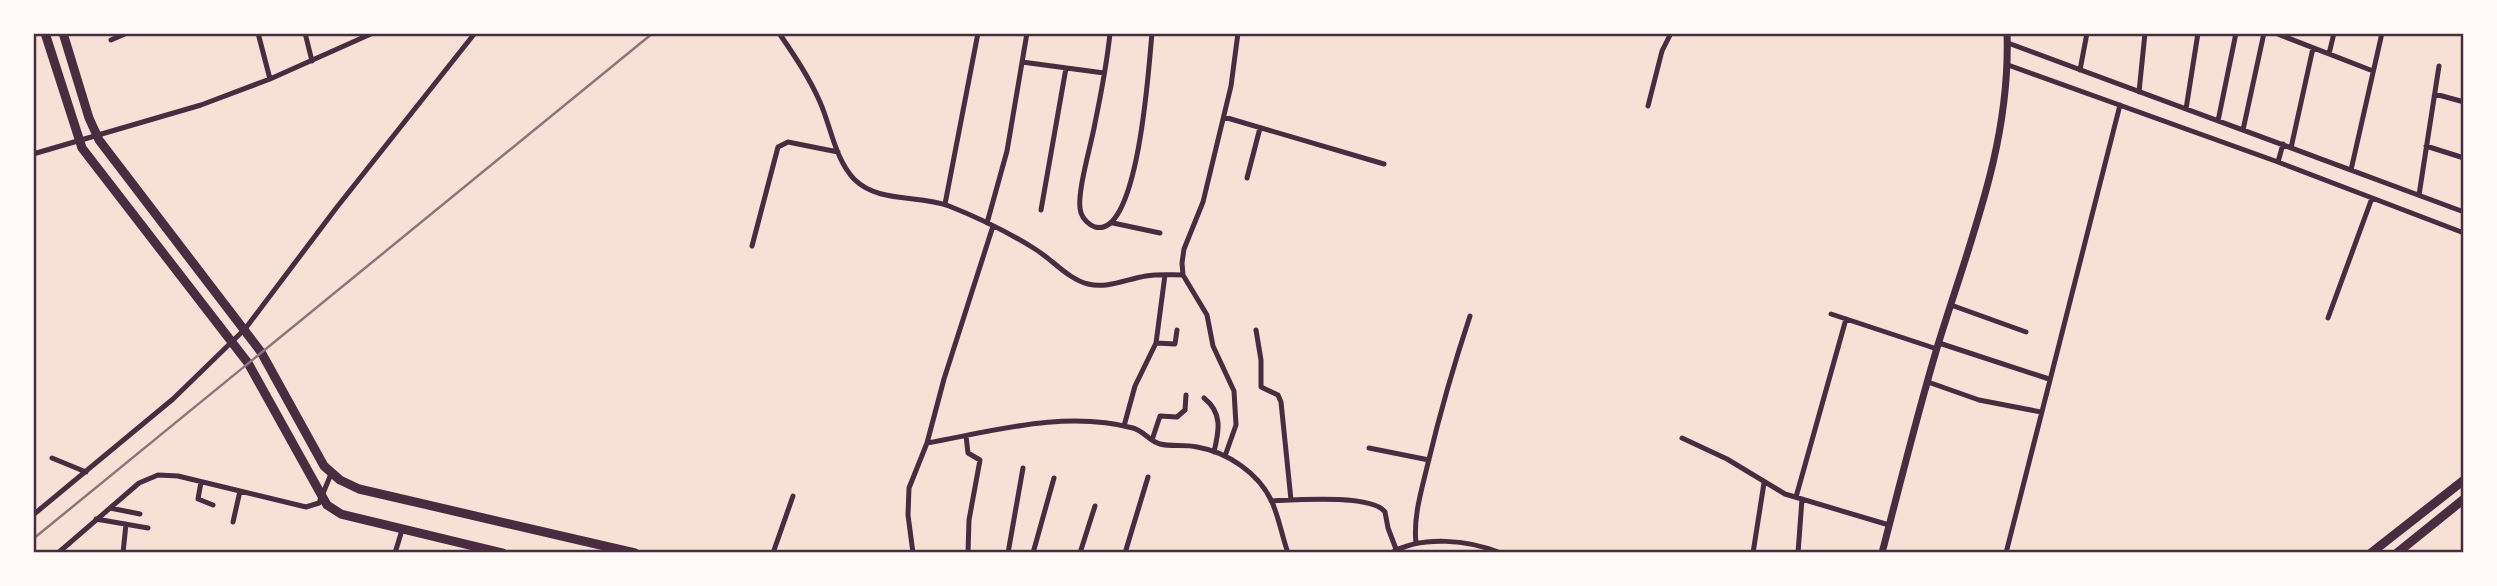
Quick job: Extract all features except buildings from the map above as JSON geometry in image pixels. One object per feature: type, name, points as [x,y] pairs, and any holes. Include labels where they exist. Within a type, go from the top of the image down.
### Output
[{"type":"main road","points":[[45,33],[79,140],[95,166],[248,363],[327,505],[341,514],[503,553]]},
{"type":"main road","points":[[63,33],[89,118],[109,156],[245,329],[331,474],[359,489],[635,553]]},
{"type":"main road","points":[[2371,553],[2464,480]]},
{"type":"main road","points":[[2397,553],[2464,499]]},
{"type":"street","points":[[111,40],[127,33]]},
{"type":"street","points":[[258,33],[270,79]]},
{"type":"street","points":[[305,33],[312,61]]},
{"type":"street","points":[[33,154],[201,105],[270,79],[373,33]]},
{"type":"street","points":[[34,514],[173,399],[245,329],[337,207],[475,33]]},
{"type":"street","points":[[779,33],[807,75],[845,168],[869,190],[885,196],[945,204],[990,224],[1041,253],[1077,280],[1089,284],[1102,286],[1165,275],[1183,275]]},
{"type":"street","points":[[945,204],[978,33]]},
{"type":"street","points":[[913,553],[908,515],[909,488],[927,443],[943,379],[990,224],[1007,151],[1027,33]]},
{"type":"street","points":[[1110,33],[1080,207],[1081,215],[1087,223],[1096,227],[1106,227],[1113,223],[1121,210],[1137,160],[1152,33]]},
{"type":"street","points":[[1225,456],[1236,425],[1234,391],[1213,346],[1207,315],[1183,275],[1182,263],[1203,202],[1224,117],[1235,65],[1238,33]]},
{"type":"street","points":[[1648,106],[1662,51],[1671,33]]},
{"type":"street","points":[[1882,553],[1938,346],[1982,212],[1994,164],[2008,65],[2007,33]]},
{"type":"street","points":[[2080,70],[2087,33]]},
{"type":"street","points":[[2139,92],[2145,33]]},
{"type":"street","points":[[2186,109],[2197,33]]},
{"type":"street","points":[[2218,121],[2236,33]]},
{"type":"street","points":[[2243,130],[2264,33]]},
{"type":"street","points":[[2276,33],[2373,71]]},
{"type":"street","points":[[2329,54],[2334,33]]},
{"type":"street","points":[[2351,170],[2382,33]]},
{"type":"street","points":[[2008,43],[2464,212]]},
{"type":"street","points":[[2291,148],[2313,48]]},
{"type":"street","points":[[1022,62],[1104,73]]},
{"type":"street","points":[[2008,65],[2278,162],[2464,233]]},
{"type":"street","points":[[2419,195],[2439,66]]},
{"type":"street","points":[[1041,210],[1066,68]]},
{"type":"street","points":[[2435,94],[2464,102]]},
{"type":"street","points":[[2006,553],[2120,105]]},
{"type":"street","points":[[1224,117],[1384,164]]},
{"type":"street","points":[[1247,178],[1260,128]]},
{"type":"street","points":[[752,246],[778,147],[788,142],[838,152]]},
{"type":"street","points":[[2278,162],[2283,145]]},
{"type":"street","points":[[2426,146],[2464,158]]},
{"type":"street","points":[[2328,318],[2372,198]]},
{"type":"street","points":[[1113,223],[1160,233]]},
{"type":"street","points":[[1124,426],[1135,386],[1156,343],[1165,275]]},
{"type":"street","points":[[1951,305],[2026,332]]},
{"type":"street","points":[[1831,314],[2049,379]]},
{"type":"street","points":[[1416,543],[1415,519],[1442,401],[1470,316]]},
{"type":"street","points":[[1798,553],[1799,498],[1846,319]]},
{"type":"street","points":[[1156,343],[1175,344],[1177,330]]},
{"type":"street","points":[[1256,330],[1261,360],[1261,387],[1278,395],[1281,402],[1291,500]]},
{"type":"street","points":[[1928,382],[1979,400],[2041,412]]},
{"type":"street","points":[[1152,440],[1160,416],[1177,417],[1185,410],[1186,395]]},
{"type":"street","points":[[1204,398],[1219,417],[1219,432],[1214,452]]},
{"type":"street","points":[[927,443],[1062,421],[1096,421],[1139,430],[1152,440],[1165,445],[1196,446],[1225,456],[1252,476],[1271,501],[1288,553]]},
{"type":"street","points":[[966,436],[968,453],[980,460],[969,520],[968,553]]},
{"type":"street","points":[[1682,438],[1727,459],[1764,483],[1799,498],[1889,525]]},
{"type":"street","points":[[1369,448],[1429,460]]},
{"type":"street","points":[[52,458],[86,472]]},
{"type":"street","points":[[1008,553],[1023,468]]},
{"type":"street","points":[[58,553],[139,483],[158,475],[168,474],[306,507],[313,506],[323,498],[331,474]]},
{"type":"street","points":[[1125,553],[1148,477]]},
{"type":"street","points":[[1033,553],[1054,478]]},
{"type":"street","points":[[201,482],[198,499],[213,505]]},
{"type":"street","points":[[1754,553],[1764,483]]},
{"type":"street","points":[[233,522],[240,491]]},
{"type":"street","points":[[773,553],[793,496]]},
{"type":"street","points":[[1271,501],[1357,502],[1382,507],[1393,551],[1416,543],[1462,543],[1501,553]]},
{"type":"street","points":[[1080,553],[1095,506]]},
{"type":"street","points":[[110,508],[140,514]]},
{"type":"street","points":[[96,520],[148,528]]},
{"type":"street","points":[[123,553],[126,524]]},
{"type":"street","points":[[395,553],[402,530]]},
{"type":"railway","points":[[33,539],[653,33]]}]
